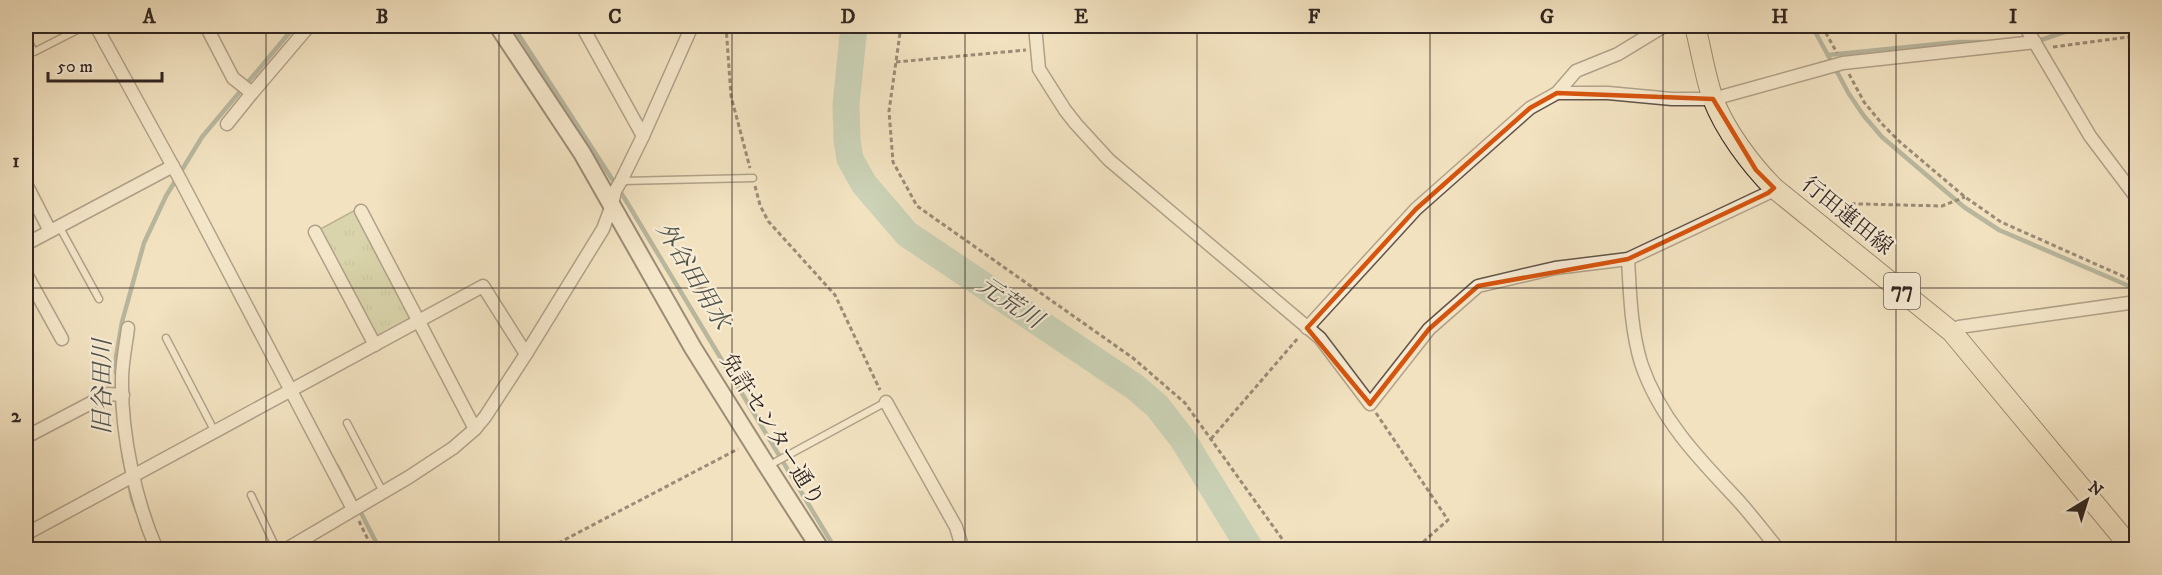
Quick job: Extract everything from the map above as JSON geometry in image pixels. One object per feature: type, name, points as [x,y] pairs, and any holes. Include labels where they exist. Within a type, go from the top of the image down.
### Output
[{"type":"main road","name":"行田蓮田線","points":[[1695,26],[1713,99],[1737,143],[1756,170],[1774,188],[1952,332],[2133,549]]},
{"type":"street","points":[[96,26],[181,181],[353,509]]},
{"type":"street","points":[[206,26],[233,78],[252,93]]},
{"type":"street","points":[[227,124],[309,26]]},
{"type":"street","name":"免許センター通り","points":[[498,26],[582,153],[693,348],[821,549]]},
{"type":"street","points":[[582,26],[643,136]]},
{"type":"street","points":[[285,549],[453,448],[485,417],[603,229],[615,191],[643,136],[692,26]]},
{"type":"street","points":[[1035,26],[1039,69],[1065,110],[1109,160],[1320,338],[1370,404],[1428,329],[1478,286],[1555,268],[1628,259],[1768,193],[1774,188]]},
{"type":"street","points":[[1307,328],[1416,209],[1530,108],[1557,93],[1576,71],[1618,54],[1664,26]]},
{"type":"street","points":[[2025,26],[2090,136],[2136,197]]},
{"type":"street","points":[[1557,93],[1608,93],[1672,99],[1713,99],[1843,63],[2037,45]]},
{"type":"street","points":[[26,244],[173,166]]},
{"type":"street","points":[[26,184],[54,228]]},
{"type":"street","points":[[361,211],[475,429]]},
{"type":"street","points":[[315,232],[375,345]]},
{"type":"street","points":[[1628,259],[1632,319],[1641,362],[1654,396],[1675,429],[1708,471],[1736,498],[1779,549]]},
{"type":"street","points":[[26,274],[62,339]]},
{"type":"street","points":[[26,534],[483,286],[526,354]]},
{"type":"street","points":[[1952,332],[1959,327],[2136,302]]},
{"type":"street","points":[[128,328],[122,377],[126,434],[134,476],[157,549]]},
{"type":"street","points":[[26,437],[108,394],[123,395]]},
{"type":"street","points":[[886,402],[956,527],[963,549]]},
{"type":"lane","points":[[26,36],[34,52],[85,26]]},
{"type":"lane","points":[[621,181],[753,178]]},
{"type":"lane","points":[[54,228],[99,299]]},
{"type":"lane","points":[[166,338],[215,432]]},
{"type":"lane","points":[[767,466],[886,402]]},
{"type":"lane","points":[[347,423],[383,492]]},
{"type":"lane","points":[[251,495],[277,549]]},
{"type":"path","points":[[726,26],[731,96],[760,205],[768,221],[834,295],[886,402]]},
{"type":"path","points":[[901,26],[889,111],[893,162],[917,206],[1133,358],[1185,403],[1290,549]]},
{"type":"path","points":[[1822,26],[1864,102],[1883,125],[1965,197],[2001,222],[2136,282]]},
{"type":"path","points":[[2037,45],[2136,36]]},
{"type":"path","points":[[896,62],[1037,49]]},
{"type":"path","points":[[1801,210],[1808,203],[1942,206],[1965,197]]},
{"type":"path","points":[[1211,439],[1307,328]]},
{"type":"path","points":[[1370,404],[1448,520],[1414,549]]},
{"type":"path","points":[[545,549],[751,442]]},
{"type":"path","points":[[353,509],[373,549]]},
{"type":"highlighted area","points":[[1557,93],[1713,99],[1756,170],[1774,188],[1768,193],[1628,259],[1478,286],[1429,329],[1370,404],[1307,328],[1416,209],[1530,108]]},
{"type":"green space","points":[[359,208],[418,322],[375,345],[315,232]]},
{"type":"waterway","name":"旧谷田川","points":[[116,373],[116,357],[122,322],[144,243],[166,196],[202,137],[295,26]]},
{"type":"waterway","name":"外谷田用水","points":[[513,26],[625,199],[836,550]]},
{"type":"waterway","name":"元荒川","points":[[854,26],[846,105],[847,140],[850,159],[864,184],[907,234],[1135,387],[1157,406],[1182,438],[1251,550]]},
{"type":"waterway","points":[[1812,26],[1849,94],[1864,116],[1882,137],[1964,207],[1999,230],[2136,289]]},
{"type":"waterway","points":[[2038,41],[2082,26]]},
{"type":"waterway","points":[[1828,55],[1958,42],[1984,42]]},
{"type":"waterway","name":"旧谷田川","points":[[123,453],[132,498],[137,511]]},
{"type":"waterway","points":[[337,466],[380,550]]}]
